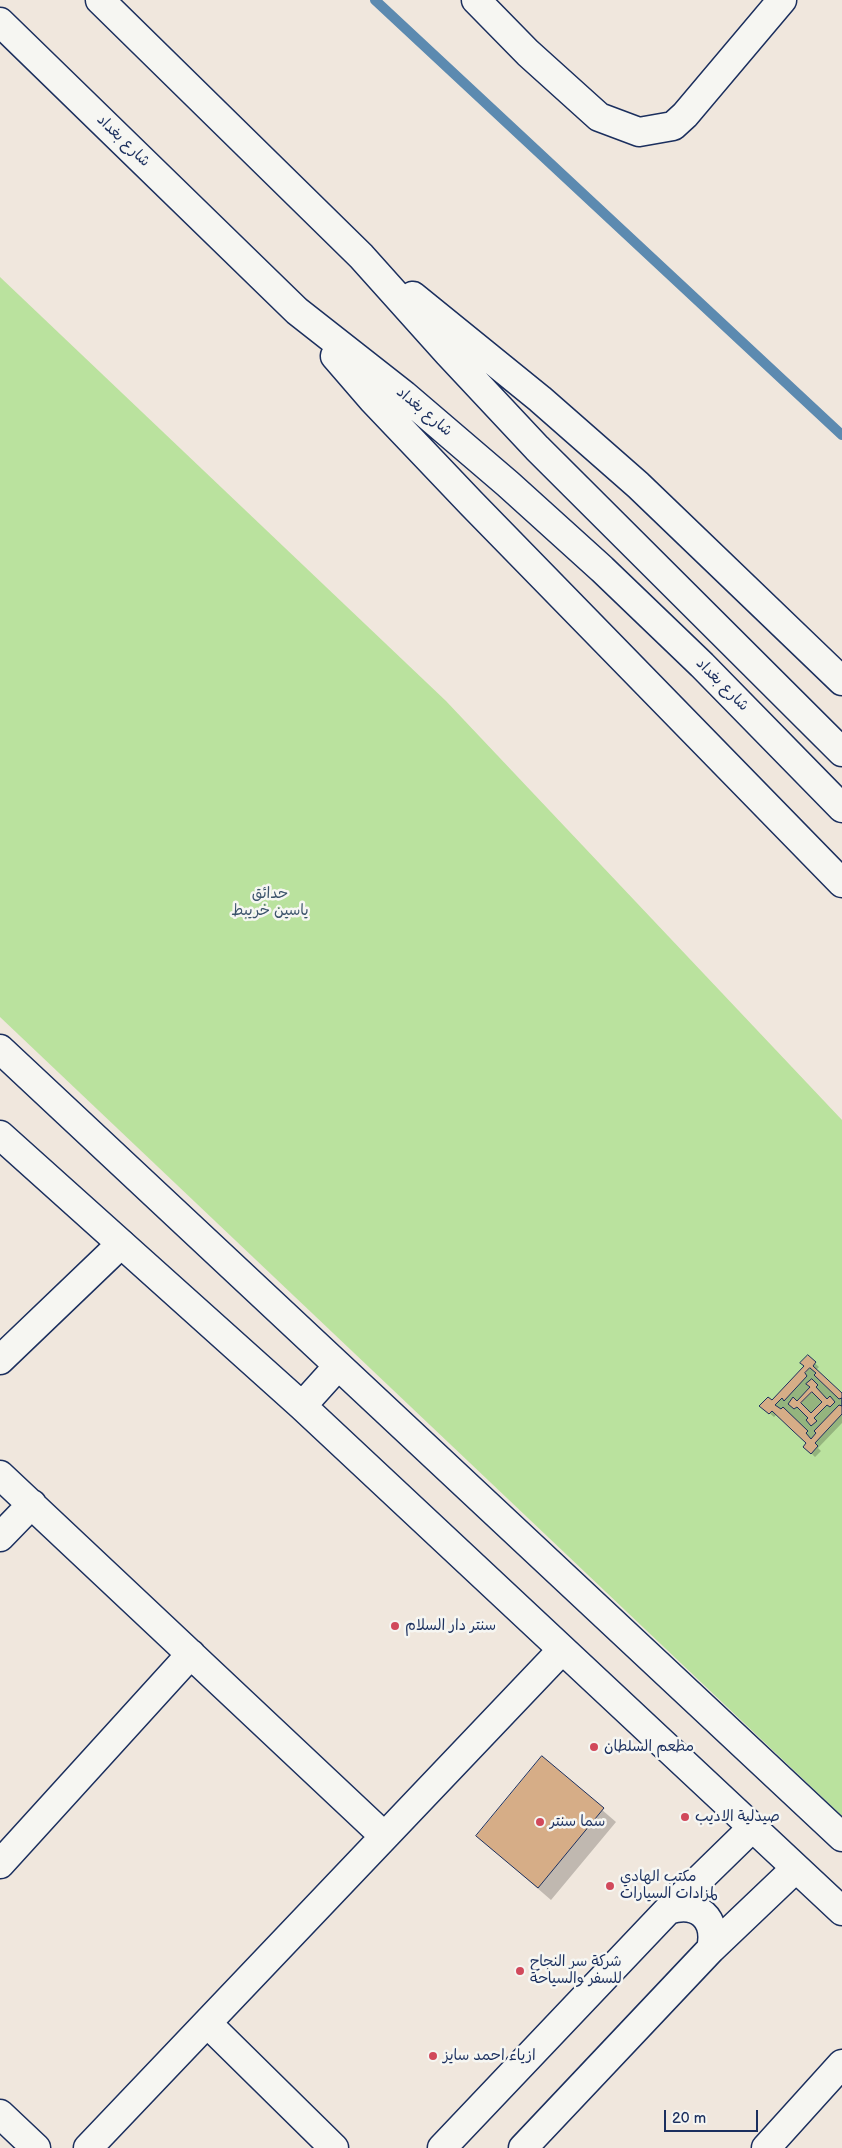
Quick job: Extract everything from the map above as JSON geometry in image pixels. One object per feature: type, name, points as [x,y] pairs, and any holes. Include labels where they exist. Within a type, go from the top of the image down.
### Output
[{"type":"main road","points":[[100,0],[361,256],[537,448],[842,752]]},
{"type":"main road","points":[[476,0],[528,53],[599,118],[639,132],[673,126],[685,115],[782,0]]},
{"type":"main road","name":"شارع بغداد","points":[[0,22],[297,311],[404,395],[508,484],[702,664],[842,808]]},
{"type":"main road","points":[[361,256],[452,326],[540,399],[623,472],[842,681]]},
{"type":"main road","points":[[297,311],[380,407],[842,884]]},
{"type":"main road","points":[[0,1049],[842,1837]]},
{"type":"main road","points":[[0,1135],[302,1406],[842,1912]]},
{"type":"main road","points":[[0,1360],[121,1244]]},
{"type":"main road","points":[[302,1406],[338,1366]]},
{"type":"main road","points":[[0,1474],[384,1836]]},
{"type":"main road","points":[[0,1537],[32,1504]]},
{"type":"main road","points":[[88,2148],[562,1650]]},
{"type":"main road","points":[[0,1864],[191,1654]]},
{"type":"main road","points":[[442,2148],[668,1910],[752,1828]]},
{"type":"main road","points":[[523,2148],[711,1949],[795,1869]]},
{"type":"main road","points":[[668,1910],[687,1906],[704,1914],[713,1930],[711,1949]]},
{"type":"main road","points":[[207,2023],[334,2148]]},
{"type":"main road","points":[[766,2148],[842,2064]]},
{"type":"main road","points":[[0,2114],[36,2148]]},
{"type":"green space","name":"حدائق ياسين خريبط","points":[[0,277],[446,701],[842,1120],[842,1816],[0,1017]]},
{"type":"building","points":[[808,1355],[816,1362],[813,1366],[842,1393],[842,1414],[815,1443],[818,1446],[811,1454],[803,1447],[806,1443],[772,1411],[769,1414],[759,1406],[768,1397],[772,1400],[804,1366],[800,1363]]},
{"type":"building","points":[[810,1368],[816,1373],[814,1375],[839,1399],[842,1398],[842,1406],[839,1405],[814,1431],[816,1433],[811,1439],[806,1433],[808,1431],[783,1407],[781,1409],[775,1405],[782,1398],[784,1401],[807,1376],[805,1373]]},
{"type":"building","points":[[812,1379],[818,1385],[816,1387],[827,1399],[830,1396],[835,1402],[830,1407],[827,1405],[814,1418],[817,1421],[811,1426],[806,1420],[808,1418],[797,1407],[794,1409],[788,1404],[793,1397],[797,1401],[810,1387],[806,1384]]},
{"type":"building","points":[[812,1392],[822,1402],[811,1413],[801,1403]]},
{"type":"building","name":"سما سنتر","points":[[542,1756],[604,1808],[538,1888],[476,1836]]},
{"type":"waterway","points":[[375,0],[842,435]]},
{"type":"place","name":"سنتر دار السلام","points":[[395,1626]]},
{"type":"place","name":"مطعم السلطان","points":[[594,1747]]},
{"type":"place","name":"صيدلية الاديب","points":[[685,1817]]},
{"type":"place","name":"سما سنتر","points":[[540,1822]]},
{"type":"place","name":"مكتب الهادي لمزادات السيارات","points":[[610,1886]]},
{"type":"place","name":"شركة سر النجاح للسفر والسياحة","points":[[520,1971]]},
{"type":"place","name":"ازياء احمد سايز","points":[[433,2056]]}]
